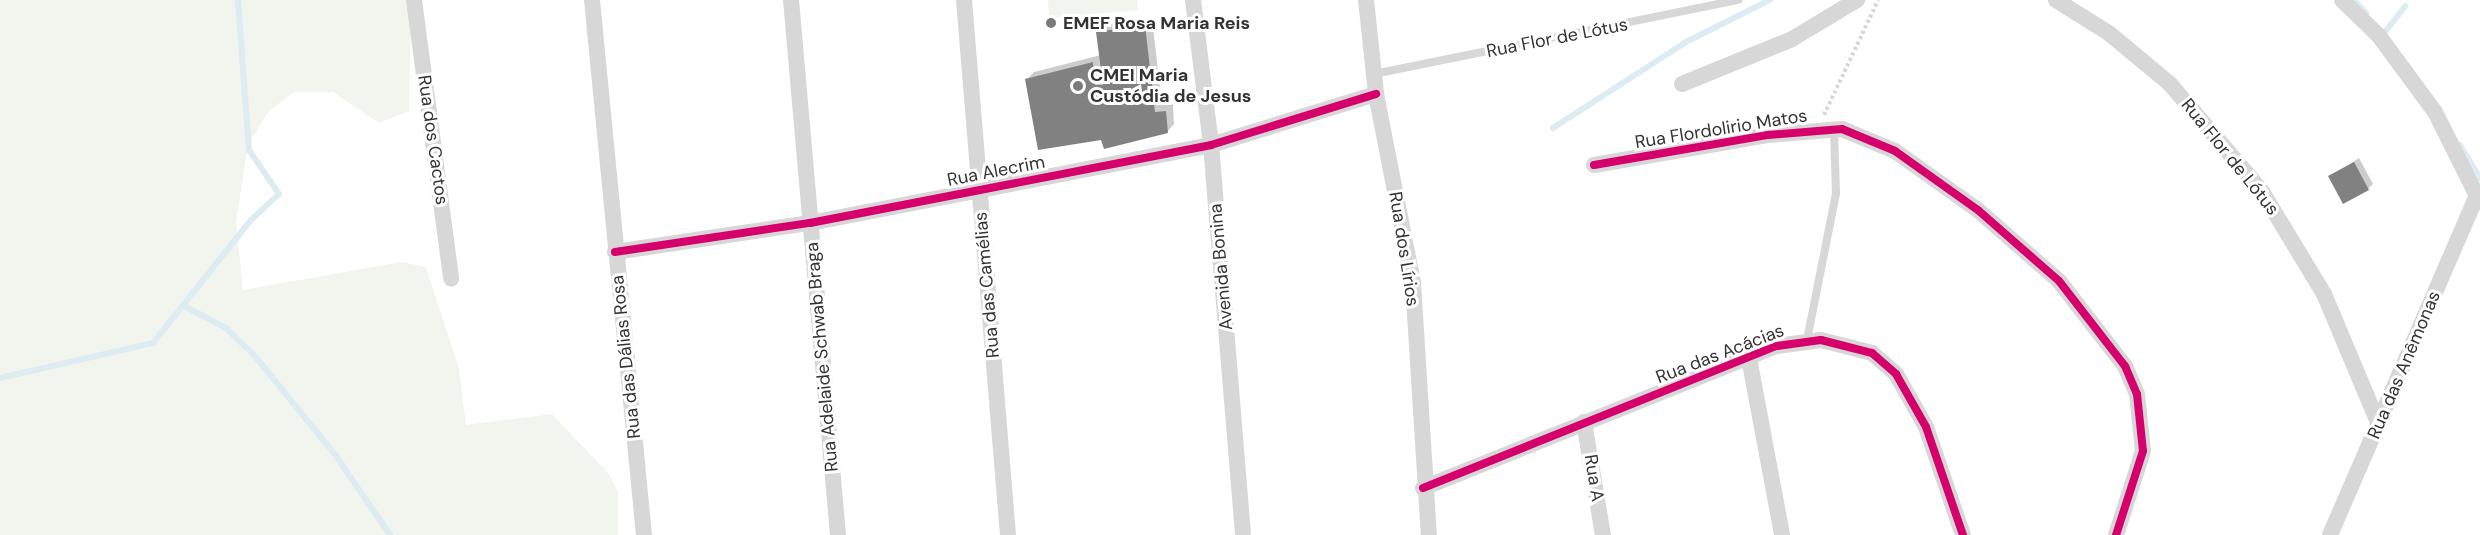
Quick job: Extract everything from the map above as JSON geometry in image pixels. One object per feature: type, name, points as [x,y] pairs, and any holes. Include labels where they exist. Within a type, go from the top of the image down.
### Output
[{"type":"street","name":"Rua dos Cactos","points":[[414,0],[451,279]]},
{"type":"street","name":"Rua das Dálias Rosa","points":[[592,0],[644,535]]},
{"type":"street","name":"Rua Adelaide Schwab Braga","points":[[791,0],[838,535]]},
{"type":"street","name":"Rua das Camélias","points":[[964,0],[1008,535]]},
{"type":"street","name":"Avenida Bonina","points":[[1193,0],[1211,145],[1243,535]]},
{"type":"street","name":"Rua dos Lírios","points":[[1366,0],[1376,94],[1413,284],[1423,488],[1429,535]]},
{"type":"street","points":[[1682,84],[1792,39],[1857,0]]},
{"type":"street","name":"Rua Flor de Lótus","points":[[2056,0],[2110,34],[2170,84],[2261,190],[2324,294],[2379,425]]},
{"type":"street","points":[[2342,0],[2379,36],[2435,112],[2479,199]]},
{"type":"street","name":"Rua Alecrim","points":[[615,252],[810,223],[1211,145],[1376,94]]},
{"type":"street","name":"Rua Flordolirio Matos","points":[[1594,165],[1826,129],[1866,136],[1894,151],[2009,235],[2059,281],[2125,366],[2137,394],[2143,451],[2116,535]]},
{"type":"street","name":"Rua das Anêmonas","points":[[2330,535],[2479,199]]},
{"type":"street","name":"Rua das Acácias","points":[[1423,488],[1749,358],[1807,340],[1872,353],[1896,374],[1926,427],[1963,535]]},
{"type":"street","points":[[1749,358],[1782,535]]},
{"type":"street","name":"Rua A","points":[[1584,422],[1603,535]]},
{"type":"lane","name":"Rua Flor de Lótus","points":[[1374,74],[1739,0]]},
{"type":"lane","points":[[1807,340],[1836,193],[1826,129]]},
{"type":"path","points":[[1826,129],[1878,0]]},
{"type":"shaded area","points":[[0,0],[411,0],[409,111],[379,123],[333,92],[294,92],[269,111],[248,145],[236,222],[243,290],[402,262],[426,267],[459,369],[466,425],[552,414],[609,474],[618,492],[618,535],[0,535]]},
{"type":"shaded area","points":[[1048,0],[1137,0],[1138,10],[1049,18]]},
{"type":"building","points":[[1145,25],[1155,112],[1166,111],[1168,133],[1104,149],[1101,140],[1038,150],[1025,79],[1093,62],[1095,85],[1103,85],[1096,32]]},
{"type":"building","points":[[2354,162],[2369,190],[2343,204],[2328,176]]},
{"type":"waterway","points":[[0,378],[153,343],[251,220],[279,194],[249,150],[238,0]]},
{"type":"waterway","points":[[1553,128],[1686,42],[1770,0]]},
{"type":"waterway","points":[[2354,0],[2366,13]]},
{"type":"waterway","points":[[2385,32],[2405,6]]},
{"type":"waterway","points":[[2460,145],[2480,178]]},
{"type":"waterway","points":[[186,307],[226,328],[254,355],[336,456],[390,535]]},
{"type":"cycle path","points":[[615,252],[810,223],[1211,145],[1376,94]]},
{"type":"cycle path","points":[[1594,165],[1768,135],[1842,129],[1895,151],[1979,211],[2059,281],[2125,366],[2137,394],[2143,451],[2116,535]]},
{"type":"cycle path","points":[[1423,488],[1777,346],[1821,340],[1872,353],[1896,374],[1926,427],[1963,535]]},
{"type":"place","name":"EMEF Rosa Maria Reis","points":[[1051,23]]},
{"type":"place","name":"CMEI Maria Custódia de Jesus","points":[[1078,86]]}]
